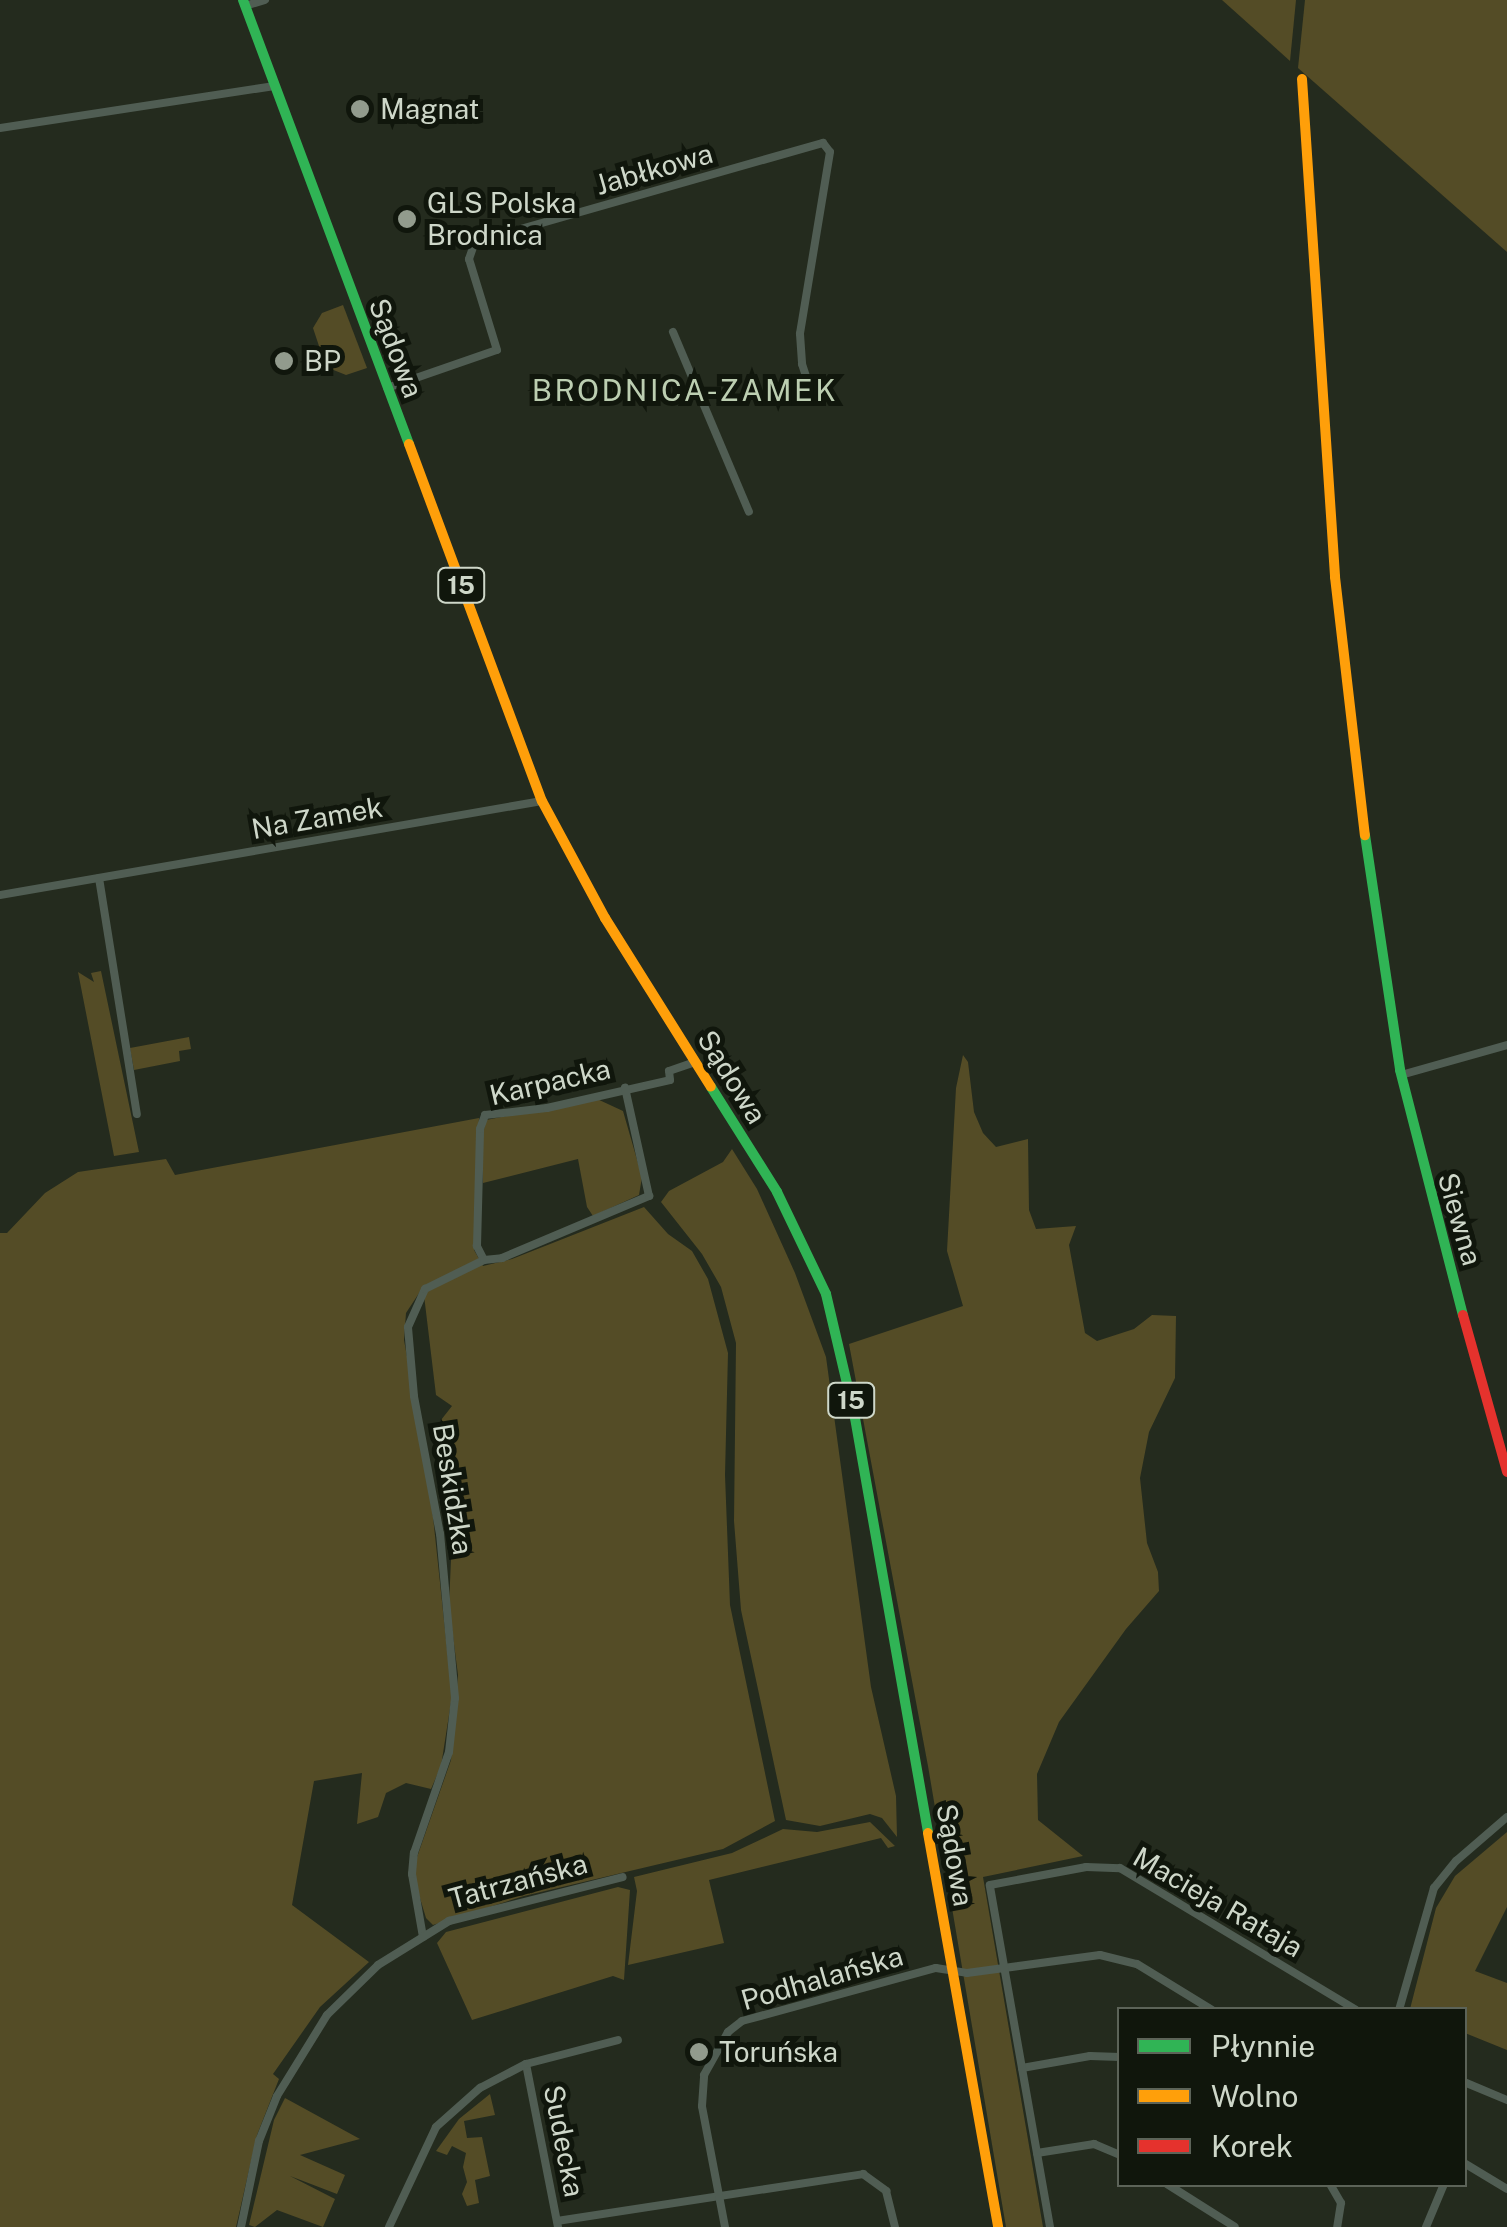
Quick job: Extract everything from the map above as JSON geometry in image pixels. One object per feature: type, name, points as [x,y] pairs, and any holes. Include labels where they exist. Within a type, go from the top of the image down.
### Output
[{"type":"main road","name":"Sądowa","points":[[244,3],[542,801],[578,871],[798,1230],[835,1324],[998,2227]]},
{"type":"main road","name":"Siewna","points":[[1302,79],[1341,648],[1401,1074],[1417,1150],[1507,1472]]},
{"type":"street","points":[[244,3],[265,0]]},
{"type":"street","points":[[0,128],[274,86]]},
{"type":"street","name":"Jabłkowa","points":[[388,388],[497,350],[469,258],[475,242],[823,143],[830,152],[800,334],[802,364],[810,388]]},
{"type":"street","points":[[673,332],[749,512]]},
{"type":"street","name":"Na Zamek","points":[[0,894],[542,801]]},
{"type":"street","points":[[99,878],[137,1114]]},
{"type":"street","points":[[1401,1074],[1507,1044]]},
{"type":"street","name":"Karpacka","points":[[484,1260],[477,1246],[480,1129],[485,1115],[547,1108],[670,1080],[668,1071],[695,1062]]},
{"type":"street","name":"Beskidzka","points":[[423,1937],[413,1884],[414,1853],[448,1752],[455,1698],[440,1534],[406,1341],[425,1289],[484,1260],[502,1258],[649,1196],[625,1088]]},
{"type":"street","points":[[1400,2007],[1434,1888],[1456,1861],[1507,1818]]},
{"type":"street","name":"Macieja Rataja","points":[[1004,1968],[990,1885],[1086,1867],[1120,1868],[1351,2007]]},
{"type":"street","name":"Tatrzańska","points":[[241,2227],[267,2118],[302,2052],[327,2016],[378,1965],[449,1921],[623,1877]]},
{"type":"street","name":"Podhalańska","points":[[725,2227],[702,2106],[704,2075],[728,2032],[742,2022],[936,1968],[1004,1968],[1116,1956],[1137,1964],[1207,2007]]},
{"type":"street","points":[[1004,1968],[1050,2227]]},
{"type":"street","points":[[389,2227],[436,2126],[480,2088],[526,2064],[618,2040]]},
{"type":"street","points":[[1022,2068],[1090,2056],[1117,2057]]},
{"type":"street","name":"Sudecka","points":[[526,2064],[558,2224]]},
{"type":"street","points":[[1467,2083],[1507,2100]]},
{"type":"street","points":[[1037,2153],[1094,2144],[1117,2153]]},
{"type":"street","points":[[1467,2165],[1507,2188]]},
{"type":"street","points":[[558,2224],[719,2194],[863,2174],[886,2191],[896,2227]]},
{"type":"street","points":[[1172,2187],[1235,2227]]},
{"type":"street","points":[[1332,2187],[1342,2203],[1337,2227]]},
{"type":"street","points":[[1426,2227],[1443,2187]]},
{"type":"shaded area","points":[[1222,0],[1296,0],[1290,61]]},
{"type":"shaded area","points":[[1305,0],[1507,0],[1507,252],[1298,68]]},
{"type":"shaded area","points":[[343,305],[367,368],[346,375],[326,367],[313,328],[322,313]]},
{"type":"shaded area","points":[[101,971],[139,1152],[114,1156],[78,972],[94,982],[91,973]]},
{"type":"shaded area","points":[[189,1037],[191,1049],[179,1051],[180,1061],[134,1070],[130,1048]]},
{"type":"shaded area","points":[[963,1055],[968,1062],[974,1112],[983,1133],[996,1147],[1028,1139],[1029,1210],[1036,1229],[1076,1226],[1069,1245],[1085,1333],[1097,1341],[1134,1329],[1152,1315],[1176,1316],[1175,1378],[1149,1432],[1140,1478],[1147,1543],[1158,1572],[1159,1591],[1126,1629],[1059,1722],[1037,1774],[1038,1820],[1083,1856],[983,1877],[1043,2227],[1006,2227],[928,1766],[849,1344],[963,1306],[947,1251],[956,1088]]},
{"type":"shaded area","points":[[595,1098],[623,1111],[642,1177],[639,1195],[593,1216],[587,1207],[578,1159],[483,1183],[482,1138],[486,1120]]},
{"type":"shaded area","points":[[479,1118],[474,1250],[483,1266],[512,1259],[644,1207],[668,1234],[692,1251],[708,1279],[728,1353],[725,1475],[730,1605],[775,1821],[723,1849],[524,1896],[433,1925],[426,1918],[416,1885],[416,1860],[451,1760],[458,1675],[449,1605],[452,1537],[441,1420],[452,1406],[436,1395],[423,1287],[406,1313],[404,1340],[429,1479],[452,1696],[441,1766],[431,1789],[406,1783],[386,1793],[378,1817],[357,1824],[362,1773],[314,1781],[292,1905],[369,1962],[320,2007],[273,2074],[279,2079],[257,2135],[236,2227],[0,2227],[0,1233],[7,1233],[45,1193],[78,1172],[166,1159],[175,1175]]},
{"type":"shaded area","points":[[732,1149],[757,1189],[795,1273],[826,1357],[871,1687],[896,1796],[897,1837],[882,1818],[870,1814],[820,1826],[786,1820],[741,1610],[734,1521],[736,1343],[721,1287],[702,1254],[661,1202],[669,1191],[723,1162]]},
{"type":"shaded area","points":[[870,1822],[895,1846],[888,1848],[881,1838],[709,1880],[724,1943],[628,1965],[637,1891],[634,1877],[732,1853],[783,1829],[817,1832]]},
{"type":"shaded area","points":[[1507,1832],[1507,1907],[1475,1971],[1507,1983],[1507,2050],[1467,2034],[1467,2007],[1411,2007],[1436,1908],[1455,1876]]},
{"type":"shaded area","points":[[618,1887],[630,1890],[624,1980],[613,1976],[472,2020],[437,1943],[446,1932]]},
{"type":"shaded area","points":[[490,2094],[495,2115],[464,2121],[467,2138],[482,2137],[490,2176],[475,2180],[479,2203],[467,2206],[462,2194],[467,2182],[463,2167],[466,2153],[452,2146],[447,2155],[436,2151],[459,2119]]},
{"type":"shaded area","points":[[285,2098],[360,2139],[300,2155],[345,2175],[337,2194],[290,2176],[335,2199],[323,2227],[277,2210],[255,2227],[249,2225],[274,2120]]},
{"type":"traffic: fast","points":[[243,0],[409,444]]},
{"type":"traffic: fast","points":[[1365,835],[1400,1070],[1463,1315]]},
{"type":"traffic: fast","points":[[711,1087],[777,1192],[826,1294],[855,1418],[928,1833]]},
{"type":"traffic: slow","points":[[1302,79],[1335,577],[1365,835]]},
{"type":"traffic: slow","points":[[409,444],[542,801],[605,918],[711,1087]]},
{"type":"traffic: slow","points":[[928,1833],[998,2227]]},
{"type":"traffic: jam","points":[[1463,1315],[1507,1472]]},
{"type":"place","name":"Magnat","points":[[360,109]]},
{"type":"place","name":"GLS Polska Brodnica","points":[[407,219]]},
{"type":"place","name":"BP","points":[[284,361]]},
{"type":"place","name":"Toruńska","points":[[699,2052]]},
{"type":"district","name":"BRODNICA-ZAMEK","points":[[685,390]]}]
